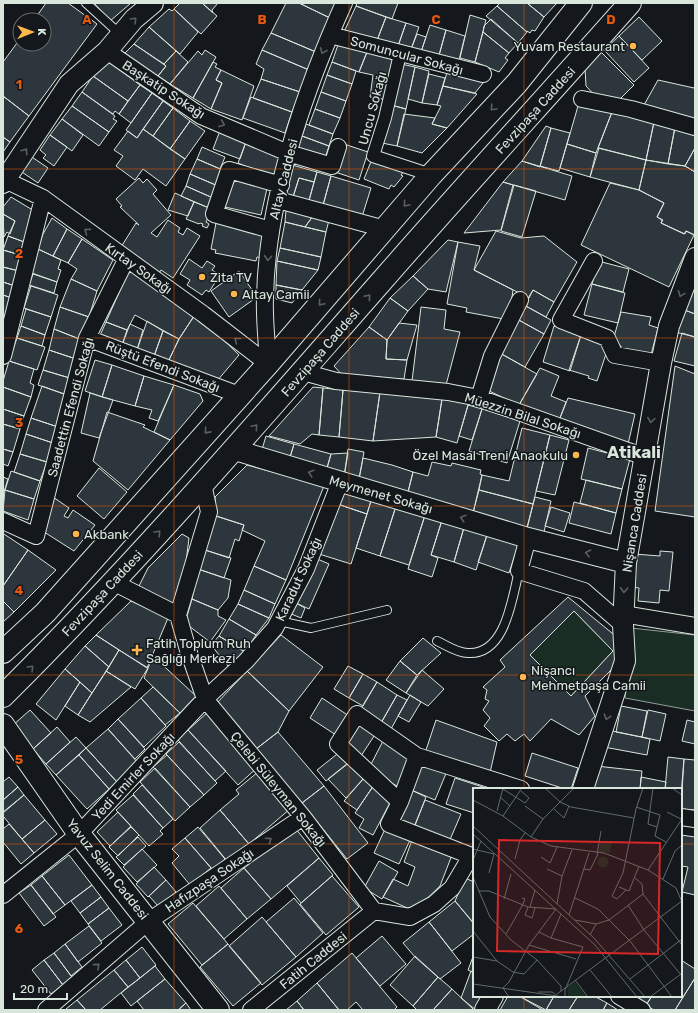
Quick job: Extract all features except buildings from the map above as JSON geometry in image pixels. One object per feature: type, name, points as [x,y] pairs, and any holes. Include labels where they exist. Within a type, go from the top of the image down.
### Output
[{"type":"main road","points":[[3,652],[45,612],[268,364],[431,175],[517,83],[581,3]]},
{"type":"main road","name":"Fevzipaşa Caddesi","points":[[3,696],[113,582],[235,450],[380,283],[630,3]]},
{"type":"main road","points":[[517,83],[550,93]]},
{"type":"main road","name":"Yavuz Selim Caddesi","points":[[3,725],[79,834],[218,1010]]},
{"type":"street","points":[[4,181],[69,84],[106,51],[134,19],[153,3]]},
{"type":"street","name":"Altay Caddesi","points":[[268,364],[265,297],[271,230],[288,153],[310,85],[344,3]]},
{"type":"street","name":"Somuncular Sokağı","points":[[330,35],[483,74]]},
{"type":"street","name":"Başkatip Sokağı","points":[[106,51],[201,116],[288,153],[332,166],[338,147]]},
{"type":"street","name":"Uncu Sokağı","points":[[400,54],[385,118],[373,156],[431,175]]},
{"type":"street","points":[[582,99],[631,109],[695,127]]},
{"type":"street","points":[[271,230],[214,214],[229,170],[279,193],[385,229]]},
{"type":"street","name":"Kırtay Sokağı","points":[[4,181],[42,198],[203,314],[268,364]]},
{"type":"street","points":[[3,356],[42,198]]},
{"type":"street","name":"Nişanca Caddesi","points":[[583,788],[625,661],[623,620],[626,563],[660,363],[669,326],[695,258]]},
{"type":"street","name":"Saadettin Efendi Sokağı","points":[[3,521],[36,536],[87,338],[126,260]]},
{"type":"street","points":[[594,261],[561,320],[607,338],[615,355],[660,363]]},
{"type":"street","points":[[479,398],[492,356],[520,300]]},
{"type":"street","name":"Rüştü Efendi Sokağı","points":[[87,338],[239,395]]},
{"type":"street","name":"Müezzin Bilal Sokağı","points":[[303,372],[336,382],[448,392],[479,398],[645,457]]},
{"type":"street","name":"Meymenet Sokağı","points":[[235,450],[528,538],[626,563]]},
{"type":"street","name":"Karadut Sokağı","points":[[205,699],[246,661],[275,628],[306,569],[340,482]]},
{"type":"street","points":[[113,582],[178,615],[209,512],[203,484]]},
{"type":"street","points":[[528,538],[519,571],[584,591],[623,620],[695,626]]},
{"type":"street","name":"Çelebi Süleyman Sokağı","points":[[178,615],[205,699],[303,817],[374,910]]},
{"type":"street","name":"Yedi Emirler Sokağı","points":[[3,895],[79,834],[205,699]]},
{"type":"street","points":[[400,802],[338,744],[357,714],[417,756],[518,788]]},
{"type":"street","points":[[374,910],[410,917],[434,904],[452,888],[472,857],[389,824],[400,802],[417,756]]},
{"type":"street","name":"Hafızpaşa Sokağı","points":[[46,1010],[149,921],[303,817]]},
{"type":"street","points":[[682,817],[695,819]]},
{"type":"street","name":"Fatih Caddesi","points":[[251,1010],[374,910]]},
{"type":"street","points":[[485,1010],[492,997]]},
{"type":"street","points":[[621,997],[642,1010]]},
{"type":"lane","points":[[86,3],[121,35]]},
{"type":"lane","points":[[436,641],[467,653],[479,652],[493,642],[506,624],[519,571]]},
{"type":"lane","points":[[278,621],[311,628],[387,610]]},
{"type":"green space","points":[[574,611],[613,651],[571,696],[530,655]]},
{"type":"green space","points":[[631,628],[695,635],[695,711],[625,698]]},
{"type":"place","name":"Yuvam Restaurant","points":[[633,46]]},
{"type":"place","name":"Zita TV","points":[[202,277]]},
{"type":"place","name":"Altay Camii","points":[[234,294]]},
{"type":"place","name":"Özel Masal Treni Anaokulu","points":[[576,455]]},
{"type":"place","name":"Akbank","points":[[76,534]]},
{"type":"place","name":"Fatih Toplum Ruh Sağlığı Merkezi","points":[[137,650]]},
{"type":"place","name":"Nişancı Mehmetpaşa Camii","points":[[523,677]]},
{"type":"district","name":"Atikali","points":[[634,452]]}]
